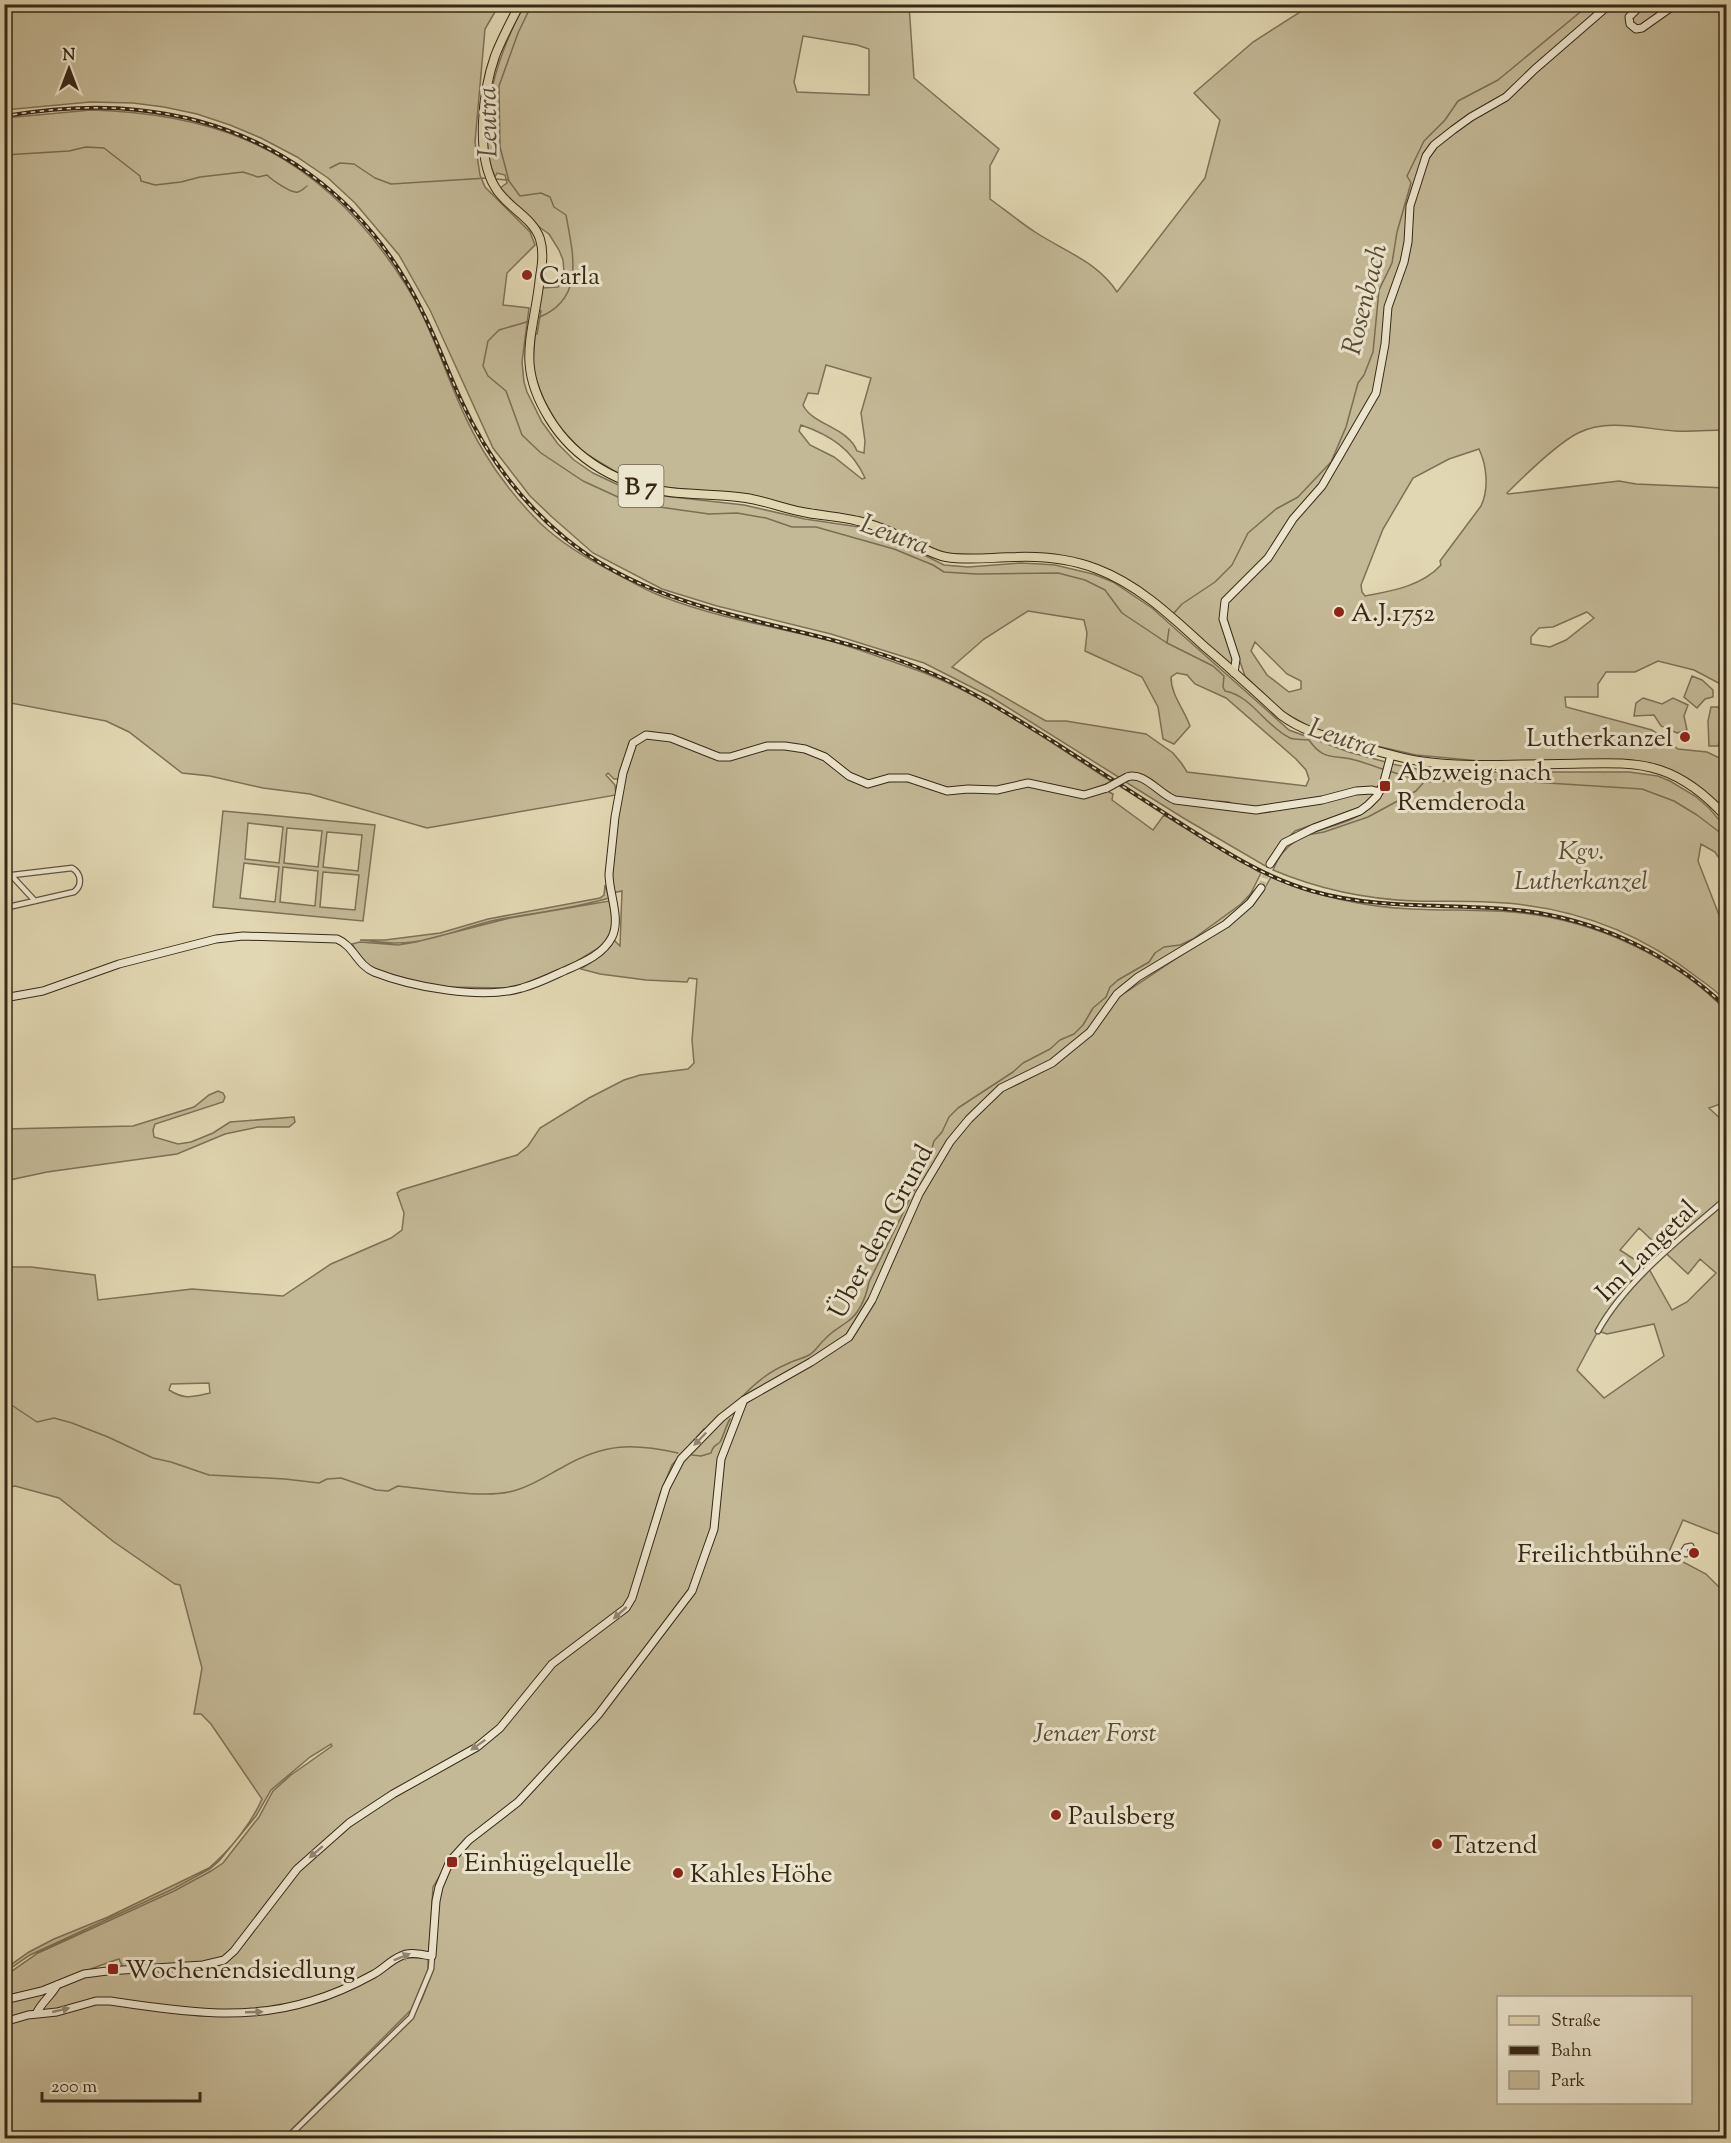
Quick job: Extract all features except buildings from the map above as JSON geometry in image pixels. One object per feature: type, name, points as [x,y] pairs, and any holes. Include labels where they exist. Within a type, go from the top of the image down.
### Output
[{"type":"main road","name":"B 7","points":[[520,4],[494,60],[488,88],[483,141],[490,177],[503,199],[532,226],[540,239],[542,260],[529,350],[529,371],[534,389],[548,417],[562,438],[575,450],[614,476],[649,488],[745,498],[807,513],[860,521],[874,525],[944,557],[1047,557],[1095,568],[1137,588],[1183,626],[1281,715],[1301,728],[1329,738],[1417,761],[1448,764],[1599,764],[1647,767],[1673,775],[1687,783],[1726,817]]},
{"type":"street","points":[[1234,673],[1236,659],[1223,619],[1225,601],[1268,558],[1293,519],[1322,486],[1376,393],[1384,350],[1388,308],[1404,262],[1408,242],[1410,206],[1426,156],[1453,130],[1471,117],[1506,98],[1535,69],[1610,4]]},
{"type":"street","points":[[1642,4],[1629,17],[1630,24],[1636,29],[1642,28],[1676,4]]},
{"type":"street","points":[[4,999],[43,991],[130,961],[205,942],[243,936],[337,939],[346,943],[360,962],[373,972],[444,990],[510,991],[536,983],[591,958],[606,946],[612,936],[615,918],[609,874],[618,795],[631,747],[636,740],[646,735],[671,738],[718,757],[730,757],[767,746],[805,749],[825,757],[849,776],[868,784],[889,778],[908,778],[946,791],[997,790],[1028,783],[1084,795],[1107,788],[1127,777],[1138,776],[1175,800],[1250,810],[1322,800],[1356,791],[1379,792]]},
{"type":"street","points":[[1270,864],[1284,843],[1314,828],[1360,810],[1372,801],[1384,780],[1391,754]]},
{"type":"street","points":[[4,876],[72,868],[77,871],[79,884],[74,892],[4,908]]},
{"type":"street","points":[[11,875],[35,901]]},
{"type":"street","name":"Über dem Grund","points":[[4,2000],[42,1991],[76,1976],[95,1972],[203,1965],[224,1960],[234,1951],[297,1869],[349,1823],[393,1794],[477,1747],[500,1728],[552,1664],[626,1608],[634,1592],[666,1488],[675,1468],[721,1418],[744,1400],[849,1337],[872,1300],[919,1194],[950,1142],[969,1119],[1001,1088],[1052,1063],[1090,1032],[1117,994],[1138,976],[1226,924],[1250,903],[1260,888]]},
{"type":"street","name":"Im Langetal","points":[[1598,1331],[1604,1319],[1629,1288],[1726,1199]]},
{"type":"street","points":[[287,2139],[411,2017],[431,1969],[436,1902],[439,1887],[450,1862],[469,1840],[519,1802],[598,1715],[692,1591],[714,1529],[721,1459],[744,1400]]},
{"type":"street","points":[[1686,1554],[1684,1550],[1691,1546]]},
{"type":"street","points":[[4,2022],[36,2014],[57,2012],[96,2001],[200,2013],[267,2012],[310,2002],[338,1991],[375,1973],[401,1955],[413,1953],[432,1956]]},
{"type":"street","points":[[36,2014],[39,2006],[57,1985]]},
{"type":"green space","points":[[4,5],[499,5],[485,29],[475,142],[480,175],[485,187],[530,232],[535,245],[507,273],[503,305],[529,308],[522,362],[524,382],[542,422],[558,444],[574,460],[593,473],[629,490],[744,505],[805,519],[859,527],[888,537],[944,565],[968,567],[1020,563],[1055,565],[1093,574],[1113,582],[1152,608],[1289,730],[1349,752],[1386,762],[1380,785],[1375,789],[1287,805],[1241,808],[1229,802],[1217,801],[1214,804],[1180,800],[1148,781],[1120,778],[991,697],[924,663],[831,634],[717,606],[662,589],[593,553],[530,496],[493,448],[430,310],[399,255],[355,203],[328,178],[297,157],[261,138],[197,114],[164,107],[133,103],[90,102],[5,110]],"holes":[[[1028,611],[1084,620],[1087,633],[1085,651],[1142,677],[1158,707],[1163,739],[1174,744],[1190,726],[1175,696],[1171,677],[1177,673],[1187,675],[1195,684],[1226,698],[1296,759],[1306,770],[1309,779],[1306,786],[1187,772],[1173,753],[1146,734],[1066,721],[1046,721],[952,667],[984,639]]]},
{"type":"green space","points":[[524,5],[909,5],[914,78],[999,149],[990,166],[990,199],[1035,232],[1090,265],[1117,292],[1205,178],[1220,120],[1194,93],[1253,42],[1311,5],[1726,5],[1726,430],[1675,431],[1614,425],[1590,429],[1578,433],[1561,444],[1507,493],[1619,481],[1636,484],[1726,488],[1726,687],[1694,670],[1658,661],[1635,672],[1606,672],[1598,684],[1598,697],[1565,697],[1566,707],[1652,730],[1678,749],[1707,752],[1726,761],[1726,814],[1674,774],[1588,761],[1480,761],[1416,755],[1346,739],[1312,728],[1283,712],[1245,676],[1237,653],[1232,656],[1233,667],[1138,588],[1078,560],[938,553],[906,537],[745,495],[650,486],[616,472],[583,452],[559,427],[544,400],[534,375],[535,334],[537,334],[541,311],[539,310],[542,288],[558,287],[562,282],[563,260],[549,234],[535,224],[500,188],[507,183],[505,175],[497,173],[495,177],[489,157],[486,135],[492,89],[498,66]],"holes":[[[803,36],[869,49],[869,95],[797,92],[794,82]],[[826,365],[871,378],[861,413],[865,441],[864,453],[857,451],[846,436],[808,412],[803,405],[808,393],[818,394]],[[801,425],[839,444],[854,459],[865,478],[862,479],[834,457],[810,445],[799,431]],[[1479,449],[1486,478],[1481,506],[1440,561],[1441,565],[1433,572],[1406,587],[1365,596],[1361,585],[1383,529],[1413,478],[1449,459]],[[1587,612],[1594,618],[1566,640],[1550,647],[1531,644],[1531,637],[1539,628],[1553,627]],[[1255,642],[1287,674],[1301,681],[1301,689],[1289,692],[1267,675],[1251,651]]]},
{"type":"green space","points":[[91,110],[133,112],[172,118],[210,127],[245,139],[279,156],[311,178],[341,204],[370,235],[412,295],[431,333],[466,419],[496,471],[540,523],[576,551],[655,594],[722,615],[824,639],[922,672],[996,708],[1112,782],[1084,792],[1041,783],[997,788],[953,789],[917,779],[873,782],[858,779],[839,764],[785,744],[730,755],[719,754],[671,736],[652,732],[640,735],[631,742],[618,779],[614,779],[608,773],[606,775],[615,785],[616,795],[427,828],[310,794],[182,773],[129,732],[106,721],[5,702],[5,118]]},
{"type":"green space","points":[[1692,676],[1702,680],[1713,690],[1713,697],[1705,699],[1697,708],[1684,697]]},
{"type":"green space","points":[[1643,698],[1662,704],[1673,698],[1688,705],[1684,716],[1687,730],[1677,733],[1661,726],[1654,715],[1634,716],[1636,703]]},
{"type":"green space","points":[[1711,707],[1718,707],[1722,716],[1723,726],[1718,746],[1709,746],[1708,721]]},
{"type":"green space","name":"Jenaer Forst","points":[[652,737],[670,740],[718,759],[731,759],[767,748],[804,751],[824,758],[848,777],[868,786],[897,780],[916,783],[946,793],[997,791],[1028,785],[1084,796],[1105,790],[1113,794],[1112,800],[1153,830],[1164,815],[1261,873],[1247,901],[1225,922],[1120,987],[1126,992],[1231,923],[1254,902],[1271,877],[1322,895],[1376,906],[1521,913],[1577,924],[1605,933],[1658,958],[1683,974],[1726,1011],[1726,1102],[1709,1108],[1726,1124],[1726,1537],[1683,1520],[1668,1554],[1706,1574],[1726,1594],[1726,2138],[290,2138],[412,2017],[433,1970],[436,1920],[441,1888],[451,1866],[470,1842],[530,1794],[599,1718],[693,1592],[717,1531],[724,1460],[731,1439],[728,1438],[720,1458],[712,1529],[689,1589],[596,1713],[526,1791],[466,1840],[450,1859],[433,1887],[429,1953],[412,1951],[400,1953],[374,1971],[336,1990],[309,2000],[267,2009],[200,2011],[95,1998],[56,2010],[44,2012],[40,2010],[49,1996],[56,1991],[78,1978],[94,1973],[204,1967],[225,1962],[237,1952],[298,1870],[350,1824],[394,1795],[477,1749],[501,1729],[555,1665],[577,1645],[621,1615],[633,1598],[671,1475],[681,1459],[710,1432],[704,1429],[672,1465],[660,1494],[625,1606],[552,1663],[498,1727],[475,1746],[348,1821],[295,1868],[233,1950],[223,1958],[203,1963],[123,1968],[119,1959],[34,1990],[5,1998],[5,1976],[38,1953],[174,1891],[223,1863],[259,1817],[273,1791],[291,1775],[332,1746],[331,1744],[310,1757],[271,1790],[256,1816],[219,1861],[210,1869],[173,1889],[30,1955],[5,1972],[5,1969],[29,1952],[54,1939],[108,1917],[209,1868],[239,1836],[262,1799],[211,1724],[201,1714],[194,1714],[202,1668],[180,1585],[175,1584],[114,1542],[59,1498],[15,1486],[5,1488],[5,1267],[31,1267],[95,1275],[98,1300],[192,1289],[283,1296],[331,1264],[391,1238],[402,1230],[404,1213],[397,1193],[401,1190],[517,1155],[528,1146],[540,1128],[624,1080],[640,1075],[688,1069],[694,1063],[692,1040],[697,979],[689,978],[687,982],[646,980],[581,969],[602,955],[614,940],[620,946],[622,891],[612,893],[612,854],[617,810],[625,769],[638,741]],"holes":[[[1639,1228],[1688,1274],[1700,1259],[1716,1273],[1687,1302],[1672,1310],[1649,1269],[1620,1250]],[[1654,1324],[1664,1356],[1604,1398],[1577,1370],[1598,1331],[1607,1334]],[[209,1383],[210,1393],[193,1396],[184,1396],[169,1390],[171,1384]]]},
{"type":"green space","name":"Kgv. Lutherkanzel","points":[[1392,764],[1445,772],[1629,772],[1658,776],[1695,796],[1726,828],[1726,868],[1715,852],[1701,844],[1698,861],[1726,933],[1720,941],[1726,951],[1726,1001],[1679,964],[1637,939],[1571,914],[1510,903],[1378,898],[1324,888],[1273,870],[1281,855],[1302,837],[1343,823],[1369,809],[1378,800]]},
{"type":"green space","points":[[1137,777],[1169,799],[1250,811],[1366,791],[1374,795],[1361,807],[1295,831],[1280,846],[1267,867],[1124,781]]},
{"type":"green space","points":[[223,811],[375,825],[363,921],[213,907]],"holes":[[[248,823],[283,827],[279,863],[245,859]],[[287,828],[322,831],[318,867],[284,863]],[[327,832],[362,835],[358,871],[323,867]],[[244,863],[279,867],[275,902],[240,898]],[[283,867],[318,871],[315,906],[280,902]],[[323,872],[359,875],[355,910],[320,907]]]},
{"type":"green space","points":[[605,885],[609,898],[496,920],[435,938],[397,943],[360,940],[385,940],[440,933],[488,919],[600,898],[604,895]]},
{"type":"green space","points":[[609,901],[613,918],[612,928],[605,944],[574,963],[522,985],[509,988],[444,987],[375,970],[362,961],[352,944],[360,942],[398,945],[416,942],[510,918]]},
{"type":"green space","points":[[218,1091],[225,1097],[223,1102],[155,1124],[154,1137],[178,1144],[191,1142],[213,1133],[230,1122],[294,1117],[295,1122],[289,1127],[258,1127],[225,1134],[177,1154],[47,1172],[5,1181],[5,1129],[133,1126],[194,1107]]},
{"type":"green space","points":[[412,1955],[428,1958],[428,1970],[412,2009],[283,2138],[5,2138],[5,2024],[56,2010],[109,2003],[199,2016],[266,2014],[311,2004],[401,1957]]},
{"type":"green space","points":[[54,1988],[32,2012],[5,2021],[4,2002]]},
{"type":"waterway","name":"Leutra","points":[[532,4],[518,33],[499,86],[500,147],[509,181],[520,196],[541,193],[550,197],[554,207],[566,215],[573,260],[570,288],[563,300],[553,310],[537,318]]},
{"type":"waterway","name":"Rosenbach","points":[[1174,613],[1182,604],[1215,582],[1232,565],[1248,533],[1276,509],[1298,497],[1331,462],[1346,427],[1358,383],[1364,375],[1373,352],[1379,290],[1392,263],[1397,232],[1411,183],[1407,176],[1424,141],[1445,120],[1458,101],[1498,80],[1590,4]]},
{"type":"waterway","points":[[4,155],[69,151],[86,147],[104,148],[140,176],[141,181],[155,185],[243,172],[258,177],[267,175],[295,192],[307,186]]},
{"type":"waterway","points":[[330,168],[340,163],[354,164],[375,178],[391,184],[487,178]]},
{"type":"waterway","points":[[495,179],[508,180]]},
{"type":"waterway","name":"Leutra","points":[[530,321],[499,330],[488,341],[483,366],[488,376],[506,391],[522,435],[541,453],[583,481],[631,503],[709,514],[737,513],[766,518],[792,527],[816,527],[894,549],[944,572],[1058,573],[1085,580],[1105,590],[1122,613],[1167,643],[1213,666],[1224,676],[1225,691],[1243,699],[1281,733],[1292,739],[1309,740],[1319,751],[1328,756],[1351,759],[1385,770]]},
{"type":"waterway","name":"Rosenbach","points":[[1167,643],[1169,629]]},
{"type":"waterway","name":"Leutra","points":[[1389,771],[1424,782],[1484,779],[1642,789],[1674,801],[1697,815],[1722,834],[1726,841]]},
{"type":"waterway","points":[[1307,835],[1324,832],[1368,817],[1416,791],[1424,782]]},
{"type":"waterway","points":[[742,1397],[774,1370],[811,1353],[830,1334],[856,1314],[869,1282],[928,1162],[934,1141],[942,1132],[949,1117],[958,1108],[1023,1063],[1074,1034],[1118,980],[1149,962],[1155,953],[1164,947],[1180,945],[1193,939],[1241,904],[1253,891]]},
{"type":"waterway","points":[[4,1400],[37,1422],[54,1418],[72,1423],[153,1458],[209,1475],[319,1483],[327,1479],[341,1478],[376,1490],[388,1491],[398,1486],[497,1494],[523,1488],[578,1459],[606,1449],[633,1447],[678,1453]]},
{"type":"waterway","points":[[692,1455],[701,1456],[711,1453],[713,1447],[720,1442],[730,1419]]},
{"type":"tunnel","points":[[1261,888],[1270,864]]},
{"type":"railway","points":[[4,116],[54,110],[105,108],[138,110],[185,118],[229,131],[271,150],[309,174],[343,202],[374,235],[401,273],[424,315],[471,420],[505,475],[549,524],[604,565],[647,587],[691,603],[875,652],[937,676],[1021,722],[1224,851],[1276,878],[1312,891],[1360,901],[1505,909],[1566,919],[1624,939],[1652,953],[1678,968],[1726,1007]]},
{"type":"place","name":"Carla","points":[[527,275]]},
{"type":"place","name":"A.J.1752","points":[[1339,612]]},
{"type":"place","name":"Lutherkanzel","points":[[1685,737]]},
{"type":"place","name":"Abzweig nach Remderoda","points":[[1385,786]]},
{"type":"place","name":"Freilichtbühne","points":[[1694,1553]]},
{"type":"place","name":"Paulsberg","points":[[1056,1815]]},
{"type":"place","name":"Tatzend","points":[[1437,1844]]},
{"type":"place","name":"Einhügelquelle","points":[[452,1862]]},
{"type":"place","name":"Kahles Höhe","points":[[678,1873]]},
{"type":"place","name":"Wochenendsiedlung","points":[[113,1969]]}]
